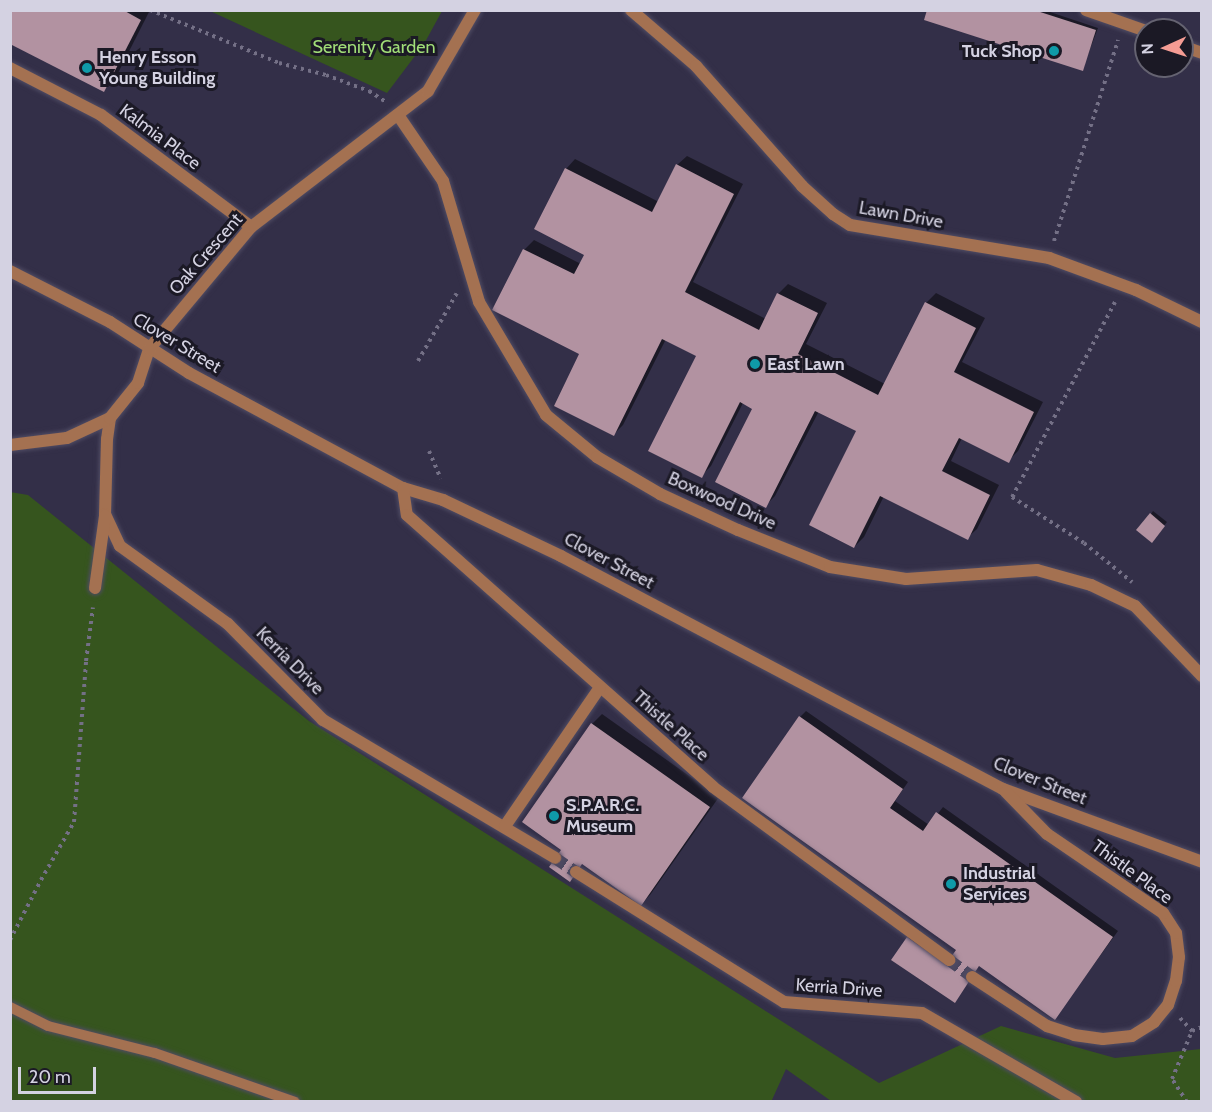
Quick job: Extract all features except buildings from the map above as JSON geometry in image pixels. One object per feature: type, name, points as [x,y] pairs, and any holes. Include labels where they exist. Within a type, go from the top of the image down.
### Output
[{"type":"street","name":"Oak Crescent","points":[[10,445],[67,438],[110,418],[138,383],[149,349],[251,227],[428,91],[475,10]]},
{"type":"street","name":"Lawn Drive","points":[[631,10],[696,66],[802,186],[833,214],[850,225],[1049,258],[1136,290],[1202,322]]},
{"type":"street","points":[[1086,10],[1134,26]]},
{"type":"street","name":"Kalmia Place","points":[[10,68],[101,115],[251,227]]},
{"type":"street","name":"Boxwood Drive","points":[[398,115],[443,181],[479,302],[546,415],[597,456],[660,494],[738,530],[830,567],[906,579],[1037,570],[1091,585],[1135,606],[1202,676]]},
{"type":"street","name":"Clover Street","points":[[10,271],[110,322],[149,349],[403,488],[442,501],[561,556],[1003,789],[1202,862]]},
{"type":"street","name":"Kerria Drive","points":[[110,418],[106,439],[105,514],[120,546],[228,624],[323,720],[505,826],[555,858]]},
{"type":"street","name":"Thistle Place","points":[[403,488],[407,515],[713,787],[949,960]]},
{"type":"street","points":[[95,588],[105,514]]},
{"type":"street","points":[[505,826],[600,687]]},
{"type":"street","name":"Thistle Place","points":[[972,977],[1047,1026],[1074,1035],[1103,1040],[1132,1036],[1154,1022],[1168,1005],[1176,981],[1179,957],[1176,933],[1163,913],[1047,834],[1003,789]]},
{"type":"street","name":"Kerria Drive","points":[[576,872],[784,1002],[922,1013],[1076,1101]]},
{"type":"lane","points":[[10,1007],[48,1026],[155,1053],[295,1101]]},
{"type":"path","points":[[150,10],[279,63],[326,75],[369,91],[383,99],[398,115]]},
{"type":"path","points":[[1049,258],[1124,22]]},
{"type":"path","points":[[418,361],[469,272]]},
{"type":"path","points":[[1117,298],[1012,497],[1083,543],[1134,583],[1135,606]]},
{"type":"path","points":[[429,451],[442,481],[442,501]]},
{"type":"path","points":[[10,940],[74,822],[86,661],[95,588]]},
{"type":"path","points":[[1187,1101],[1172,1079],[1192,1030],[1202,1027]]},
{"type":"green space","name":"Serenity Garden","points":[[210,11],[442,11],[424,44],[387,93]]},
{"type":"green space","points":[[10,492],[28,495],[309,721],[879,1083],[1001,1026],[1115,1058],[1201,1049],[1201,1101],[831,1101],[786,1069],[771,1102],[11,1101]]},
{"type":"tunnel","points":[[555,858],[576,872]]},
{"type":"tunnel","points":[[949,960],[972,977]]},
{"type":"place","name":"Tuck Shop","points":[[1054,51]]},
{"type":"place","name":"Henry Esson Young Building","points":[[87,68]]},
{"type":"place","name":"East Lawn","points":[[755,364]]},
{"type":"place","name":"S.P.A.R.C. Museum","points":[[554,816]]},
{"type":"place","name":"Industrial Services","points":[[951,884]]}]
